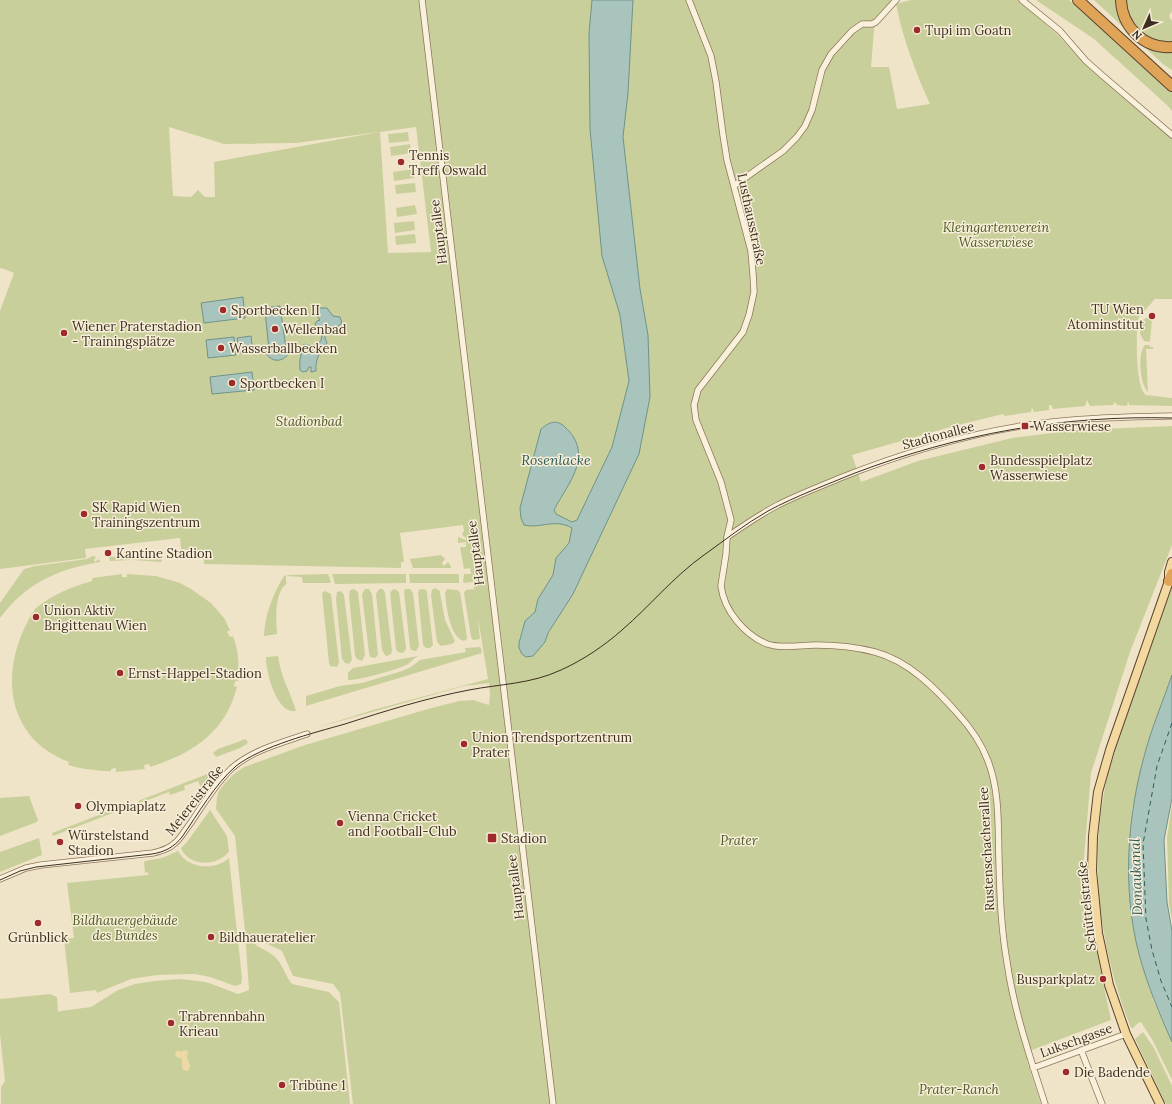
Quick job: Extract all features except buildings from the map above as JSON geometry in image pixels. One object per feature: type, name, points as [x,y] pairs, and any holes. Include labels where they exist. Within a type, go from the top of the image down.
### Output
[{"type":"highway","points":[[1078,0],[1172,86]]},
{"type":"highway","points":[[1087,0],[1172,78]]},
{"type":"highway","points":[[1121,0],[1124,18],[1129,27],[1137,35],[1151,44],[1163,47],[1172,47]]},
{"type":"main road","name":"Schüttelstraße","points":[[1160,1104],[1126,1034],[1109,985],[1098,934],[1092,871],[1093,836],[1098,792],[1107,760],[1170,578],[1169,572],[1172,562]]},
{"type":"street","name":"Hauptallee","points":[[422,0],[553,1104]]},
{"type":"street","name":"Lusthausstraße","points":[[689,0],[711,56],[716,82],[723,139],[751,251],[754,292],[749,315],[743,332],[698,390],[694,404],[696,420],[721,482],[731,520],[727,537],[721,586],[725,600],[736,620],[744,629],[754,637],[768,644]]},
{"type":"street","points":[[734,185],[783,150],[797,137],[805,126],[812,110],[822,70],[831,54],[852,31],[862,24],[872,24],[876,22],[896,0]]},
{"type":"street","points":[[1022,0],[1060,32],[1086,61],[1172,135]]},
{"type":"street","name":"Stadionallee","points":[[727,537],[755,518],[804,492],[887,460],[931,447],[1020,426],[1089,419],[1172,416]]},
{"type":"street","name":"Rustenschacherallee","points":[[768,644],[789,646],[838,645],[876,652],[887,656],[908,668],[930,685],[961,718],[976,738],[988,761],[994,780],[998,819],[1000,914],[1015,1006],[1045,1104]]},
{"type":"street","name":"Meiereistraße","points":[[0,878],[41,864],[162,851],[170,847],[180,838],[219,782],[242,760],[261,750],[307,734]]},
{"type":"street","name":"Lukschgasse","points":[[1033,1068],[1126,1034]]},
{"type":"street","points":[[1081,1050],[1102,1104]]},
{"type":"green space","points":[[0,0],[892,0],[875,18],[871,67],[889,67],[897,109],[930,104],[910,55],[896,4],[911,0],[1018,0],[1057,34],[1083,62],[1172,138],[1172,299],[1155,299],[1139,317],[1137,324],[1137,362],[1142,390],[1146,395],[1172,398],[1172,406],[1129,405],[1128,402],[1127,406],[1117,405],[1115,402],[1113,405],[1090,406],[1087,400],[1085,406],[1053,409],[1051,405],[1049,405],[1049,410],[1034,412],[1032,407],[1031,412],[1005,416],[1003,414],[954,426],[852,455],[861,482],[918,461],[1012,438],[1077,430],[1172,426],[1172,545],[1130,652],[1091,773],[1082,882],[1111,1020],[1032,1050],[1027,1061],[1041,1104],[353,1104],[340,993],[333,984],[293,976],[282,951],[248,935],[257,946],[278,960],[292,984],[329,992],[339,1002],[350,1104],[1,1104],[1,1087],[5,1081],[0,1034],[0,999],[50,994],[57,997],[58,1012],[91,1007],[118,990],[135,984],[154,981],[180,979],[199,981],[209,983],[238,994],[249,990],[245,931],[235,836],[216,809],[219,791],[234,774],[244,767],[305,745],[428,709],[459,701],[473,700],[489,705],[490,694],[489,683],[464,686],[312,729],[373,710],[488,679],[478,618],[480,639],[473,640],[471,637],[464,593],[466,590],[474,589],[473,582],[463,582],[464,574],[471,574],[470,568],[464,569],[460,547],[466,547],[466,542],[458,543],[458,537],[466,540],[462,533],[464,532],[463,525],[400,533],[404,562],[401,562],[401,568],[204,564],[203,551],[181,549],[180,538],[85,549],[86,558],[0,569],[0,311],[14,273],[0,268]],"holes":[[[169,127],[224,144],[296,143],[379,132],[214,162],[215,197],[205,197],[198,190],[191,197],[173,196]],[[416,127],[431,252],[388,253],[380,132]]]},
{"type":"green space","points":[[1036,0],[1069,0],[1172,92],[1172,111],[1094,39]]},
{"type":"green space","points":[[1094,0],[1118,0],[1126,27],[1172,49],[1172,70],[1164,65]]},
{"type":"green space","points":[[1126,0],[1172,0],[1172,11],[1169,16],[1172,21],[1172,42],[1154,40],[1140,31],[1130,17]]},
{"type":"green space","points":[[408,132],[409,141],[389,143],[388,134]]},
{"type":"green space","points":[[410,144],[411,153],[391,156],[390,147]]},
{"type":"green space","points":[[413,169],[414,178],[394,181],[393,172]]},
{"type":"green space","points":[[415,183],[416,192],[396,194],[395,185]]},
{"type":"green space","points":[[415,205],[417,214],[397,217],[396,208]]},
{"type":"green space","points":[[414,221],[415,230],[395,233],[394,223]]},
{"type":"green space","points":[[415,234],[416,243],[396,245],[395,236]]},
{"type":"green space","points":[[1146,318],[1152,318],[1150,342],[1144,341],[1140,334],[1141,321]]},
{"type":"green space","points":[[1145,345],[1150,345],[1150,347],[1153,347],[1153,349],[1146,349],[1148,392],[1143,383],[1140,369],[1141,355]]},
{"type":"green space","points":[[441,555],[445,559],[442,563],[444,566],[448,562],[451,568],[413,568],[410,559]]},
{"type":"green space","points":[[93,556],[96,557],[94,560],[95,562],[99,559],[100,562],[70,569],[44,580],[21,595],[0,618],[0,603],[24,569],[35,566],[87,559]]},
{"type":"green space","points":[[133,556],[161,558],[162,561],[110,561],[109,557]]},
{"type":"green space","name":"Ernst-Happel-Stadion","points":[[122,574],[122,577],[127,577],[127,574],[156,576],[180,583],[211,603],[224,618],[230,630],[227,632],[230,637],[233,636],[235,642],[238,658],[238,681],[235,681],[234,686],[237,687],[232,703],[216,729],[193,748],[180,755],[150,767],[149,764],[144,765],[145,769],[116,772],[116,768],[111,769],[111,771],[84,769],[68,765],[69,762],[46,750],[30,735],[19,716],[13,696],[12,674],[16,652],[24,630],[35,609],[48,599],[92,581],[92,578]]},
{"type":"green space","points":[[328,574],[331,582],[329,583],[303,583],[302,577],[286,576],[287,583],[283,587],[278,600],[276,621],[277,634],[264,636],[270,604],[284,576]]},
{"type":"green space","points":[[332,574],[406,574],[406,583],[335,584]]},
{"type":"green space","points":[[409,574],[459,574],[459,583],[410,583]]},
{"type":"green space","points":[[1172,586],[1172,675],[1145,752],[1132,810],[1131,911],[1139,954],[1154,1002],[1172,1042],[1172,1080],[1153,1041],[1141,1022],[1131,1028],[1121,1000],[1112,972],[1101,913],[1098,883],[1098,853],[1104,793],[1109,771]]},
{"type":"green space","points":[[435,588],[440,591],[445,620],[455,641],[452,644],[441,646],[437,642],[431,595],[432,590]]},
{"type":"green space","points":[[354,589],[358,592],[365,655],[362,661],[357,659],[355,656],[349,596],[350,590]]},
{"type":"green space","points":[[365,589],[369,589],[372,594],[378,655],[375,658],[370,657],[369,653],[362,594]]},
{"type":"green space","points":[[379,589],[383,589],[385,593],[392,651],[391,654],[387,656],[382,650],[376,594]]},
{"type":"green space","points":[[395,589],[399,592],[406,648],[402,653],[398,652],[396,649],[390,593]]},
{"type":"green space","points":[[405,589],[410,589],[413,593],[419,646],[416,651],[411,650],[410,647],[404,592]]},
{"type":"green space","points":[[447,589],[457,590],[460,592],[467,637],[464,641],[459,639],[452,628],[446,605],[445,593]]},
{"type":"green space","points":[[419,590],[426,590],[427,593],[433,645],[430,648],[426,648],[423,645],[418,593]]},
{"type":"green space","points":[[325,591],[331,594],[339,663],[337,667],[330,666],[329,663],[322,593]]},
{"type":"green space","points":[[341,591],[344,595],[352,660],[349,664],[345,663],[342,659],[336,599],[337,592]]},
{"type":"green space","points":[[480,647],[482,653],[306,706],[306,696],[340,686],[362,683],[402,671],[411,667],[420,660],[466,652],[465,648]]},
{"type":"green space","points":[[278,656],[283,678],[296,711],[289,710],[283,706],[278,699],[270,681],[266,657]]},
{"type":"green space","points":[[418,656],[408,664],[397,669],[369,677],[348,680],[348,673],[353,668]]},
{"type":"green space","points":[[246,739],[248,743],[240,748],[216,757],[213,753],[218,749]]},
{"type":"green space","points":[[215,771],[207,783],[201,788],[198,781],[184,786],[185,790],[170,795],[169,792],[140,803],[138,801]]},
{"type":"green space","points":[[29,796],[38,820],[37,822],[0,836],[0,798]]},
{"type":"green space","points":[[130,803],[131,806],[53,836],[52,833]]},
{"type":"green space","points":[[1172,803],[1172,921],[1169,904],[1167,838]]},
{"type":"green space","points":[[210,810],[227,836],[229,851],[218,860],[204,863],[197,862],[190,859],[181,848]]},
{"type":"green space","points":[[39,838],[42,855],[0,872],[0,852]]},
{"type":"green space","name":"Bildhauergebäude des Bundes","points":[[178,851],[188,862],[202,866],[217,865],[229,858],[242,978],[241,984],[235,986],[210,977],[195,974],[157,975],[131,979],[97,993],[96,990],[70,993],[64,939],[74,938],[67,883],[148,875],[148,872],[145,873],[145,861],[162,858]]},
{"type":"green space","points":[[1143,1032],[1154,1048],[1172,1086],[1172,1104],[1166,1104],[1135,1039]]},
{"type":"sand","points":[[178,1050],[180,1052],[186,1050],[188,1052],[187,1057],[190,1066],[188,1071],[183,1070],[182,1059],[175,1056]]},
{"type":"water","name":"Rosenlacke","points":[[592,0],[633,0],[628,93],[623,137],[640,289],[648,335],[650,397],[639,454],[573,594],[548,633],[545,642],[533,656],[526,657],[522,654],[519,648],[525,621],[535,612],[538,599],[553,575],[556,558],[569,543],[572,528],[559,524],[536,526],[524,525],[521,518],[520,508],[541,429],[553,422],[559,423],[574,437],[578,448],[576,469],[572,479],[554,510],[556,514],[572,522],[577,520],[612,447],[629,381],[620,315],[602,256],[590,129],[589,33]]},
{"type":"water","name":"Sportbecken II","points":[[243,297],[245,318],[204,323],[201,303]]},
{"type":"water","name":"Wellenbad","points":[[280,306],[286,348],[290,350],[282,359],[275,360],[269,357],[266,353],[269,350],[265,308]]},
{"type":"water","points":[[319,308],[327,308],[333,316],[340,317],[342,323],[334,332],[325,333],[327,343],[321,348],[316,371],[311,372],[311,367],[309,367],[307,371],[303,372],[300,370],[300,363],[304,344],[311,346],[317,344],[321,340],[322,336],[315,324],[320,320],[316,314]]},
{"type":"water","points":[[251,336],[253,352],[239,353],[237,338]]},
{"type":"water","name":"Wasserballbecken","points":[[234,337],[236,355],[208,358],[206,340]]},
{"type":"water","name":"Sportbecken I","points":[[252,372],[254,390],[212,394],[210,377]]},
{"type":"water","name":"Donaukanal","points":[[1172,675],[1172,798],[1164,840],[1167,902],[1172,931],[1172,1042],[1162,1020],[1139,954],[1130,904],[1129,853],[1134,802],[1139,777],[1151,734]]},
{"type":"ferry route","points":[[1172,723],[1157,766],[1143,844],[1146,919],[1152,950],[1161,981],[1172,1007]]},
{"type":"tram line","points":[[0,880],[20,871],[36,867],[161,852],[176,844],[182,837],[207,800],[228,773],[247,759],[273,746],[422,701],[453,693],[527,681],[550,675],[561,670],[608,642],[693,564],[751,521],[789,500],[855,473],[894,459],[933,448],[1011,430],[1091,420],[1172,418]]},
{"type":"place","name":"Tupi im Goatn","points":[[917,30]]},
{"type":"place","name":"Tennis Treff Oswald","points":[[401,162]]},
{"type":"place","name":"Sportbecken II","points":[[223,310]]},
{"type":"place","name":"TU Wien Atominstitut","points":[[1152,316]]},
{"type":"place","name":"Wellenbad","points":[[275,329]]},
{"type":"place","name":"Wiener Praterstadion - Trainingsplätze","points":[[64,333]]},
{"type":"place","name":"Wasserballbecken","points":[[221,348]]},
{"type":"place","name":"Sportbecken I","points":[[232,383]]},
{"type":"place","name":"Wasserwiese","points":[[1025,426]]},
{"type":"place","name":"Bundesspielplatz Wasserwiese","points":[[982,467]]},
{"type":"place","name":"SK Rapid Wien Trainingszentrum","points":[[84,514]]},
{"type":"place","name":"Kantine Stadion","points":[[108,553]]},
{"type":"place","name":"Union Aktiv Brigittenau Wien","points":[[36,617]]},
{"type":"place","name":"Ernst-Happel-Stadion","points":[[120,673]]},
{"type":"place","name":"Union Trendsportzentrum Prater","points":[[464,744]]},
{"type":"place","name":"Olympiaplatz","points":[[78,806]]},
{"type":"place","name":"Vienna Cricket and Football-Club","points":[[340,823]]},
{"type":"place","name":"Stadion","points":[[492,838]]},
{"type":"place","name":"Würstelstand Stadion","points":[[60,842]]},
{"type":"place","name":"Grünblick","points":[[38,923]]},
{"type":"place","name":"Bildhaueratelier","points":[[211,937]]},
{"type":"place","name":"Busparkplatz","points":[[1103,979]]},
{"type":"place","name":"Trabrennbahn Krieau","points":[[171,1023]]},
{"type":"place","name":"Die Badende","points":[[1066,1072]]},
{"type":"place","name":"Tribüne 1","points":[[282,1085]]},
{"type":"park label","name":"Kleingartenverein Wasserwiese","points":[[996,234]]},
{"type":"park label","name":"Stadionbad","points":[[309,421]]},
{"type":"park label","name":"Prater","points":[[739,840]]},
{"type":"park label","name":"Prater-Ranch","points":[[959,1089]]}]
